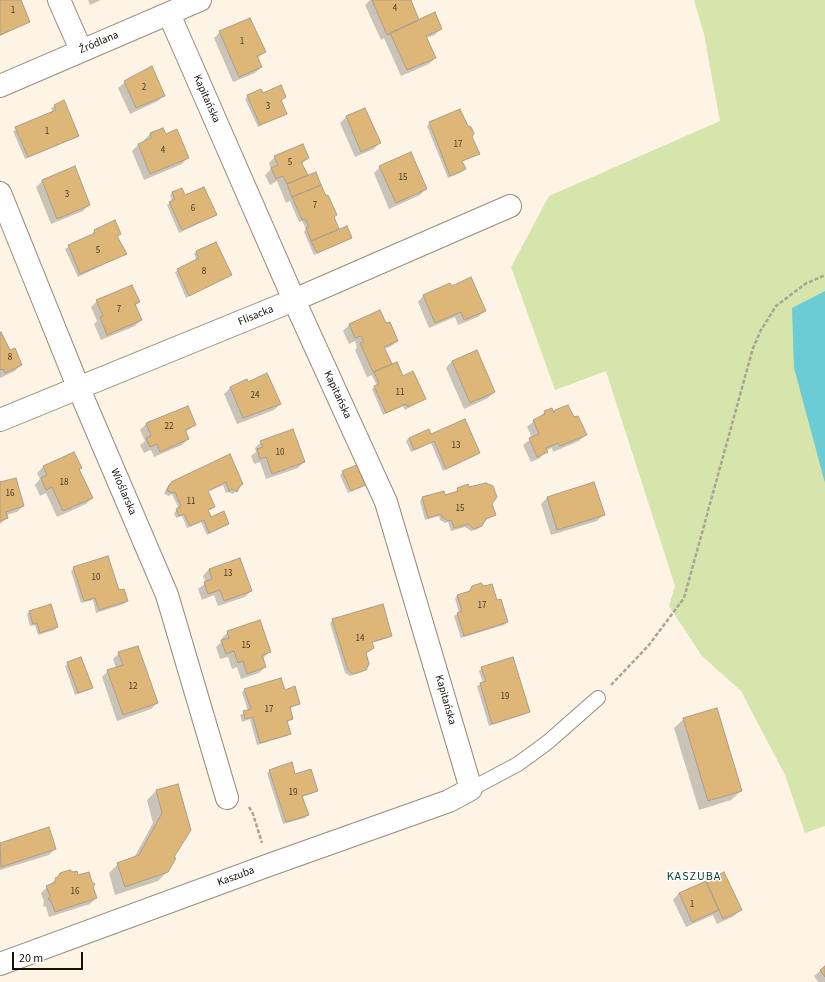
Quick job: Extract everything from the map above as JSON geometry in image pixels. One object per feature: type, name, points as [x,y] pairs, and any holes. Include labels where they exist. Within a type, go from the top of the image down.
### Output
[{"type":"street","points":[[59,0],[81,50]]},
{"type":"street","name":"Źródlana","points":[[0,86],[200,0]]},
{"type":"street","name":"Kapitańska","points":[[169,14],[294,300],[386,502],[471,789]]},
{"type":"street","name":"Wioślarska","points":[[0,194],[78,389],[167,595],[227,798]]},
{"type":"street","name":"Flisacka","points":[[0,420],[294,300],[510,206]]},
{"type":"street","name":"Kaszuba","points":[[0,964],[269,865],[449,801],[471,789]]},
{"type":"lane","points":[[471,789],[518,764],[536,751],[598,698]]},
{"type":"path","points":[[598,698],[650,646],[684,598],[753,348],[761,330],[776,306],[805,284],[825,275]]},
{"type":"path","points":[[227,798],[239,798],[247,804],[253,814],[269,865]]},
{"type":"green space","points":[[694,0],[825,0],[825,826],[805,833],[785,775],[741,691],[702,656],[669,606],[675,586],[606,371],[555,390],[511,267],[549,196],[720,121],[704,34]]},
{"type":"water","points":[[825,291],[825,483],[794,368],[792,308]]},
{"type":"building","points":[[0,0],[21,0],[30,22],[0,35]]},
{"type":"building","points":[[372,0],[411,0],[419,20],[387,35]]},
{"type":"building","points":[[435,12],[442,29],[426,36],[436,58],[407,70],[390,33]]},
{"type":"building","points":[[250,18],[266,52],[257,56],[262,67],[239,77],[219,31]]},
{"type":"building","points":[[152,66],[165,96],[136,108],[124,81]]},
{"type":"building","points":[[281,85],[286,97],[281,100],[287,114],[260,125],[247,95],[261,89],[263,93]]},
{"type":"building","points":[[64,100],[79,136],[28,157],[15,127],[56,110],[54,105]]},
{"type":"building","points":[[365,108],[381,143],[361,152],[346,116]]},
{"type":"building","points":[[460,109],[468,126],[471,127],[474,133],[472,137],[480,154],[462,161],[466,169],[450,176],[429,122]]},
{"type":"building","points":[[163,128],[166,134],[177,129],[189,158],[150,174],[138,144],[151,138],[150,133]]},
{"type":"building","points":[[303,144],[309,158],[301,162],[308,175],[287,184],[283,176],[276,179],[271,168],[278,165],[274,156]]},
{"type":"building","points":[[411,152],[427,189],[396,203],[379,166]]},
{"type":"building","points":[[75,166],[90,205],[57,219],[42,180]]},
{"type":"building","points":[[316,172],[321,185],[292,197],[287,184]]},
{"type":"building","points":[[321,185],[326,196],[328,195],[337,215],[334,217],[339,229],[311,241],[306,228],[309,227],[305,219],[302,220],[292,197]]},
{"type":"building","points":[[204,187],[217,215],[182,230],[169,202],[175,199],[172,192],[182,188],[185,195]]},
{"type":"building","points":[[115,220],[121,234],[117,236],[127,254],[80,274],[68,245],[95,233],[94,230]]},
{"type":"building","points":[[347,226],[352,238],[317,253],[311,241]]},
{"type":"building","points":[[216,242],[232,275],[189,296],[177,269],[199,258],[196,251]]},
{"type":"building","points":[[471,277],[486,311],[464,320],[461,312],[435,323],[423,295],[450,283],[452,286]]},
{"type":"building","points":[[132,285],[140,302],[135,304],[142,320],[107,335],[100,317],[103,316],[96,300]]},
{"type":"building","points":[[380,310],[386,323],[390,322],[398,341],[384,347],[392,364],[373,372],[360,343],[364,342],[361,336],[355,338],[349,324]]},
{"type":"building","points":[[1,332],[10,350],[15,348],[22,365],[5,373],[3,369],[0,370]]},
{"type":"building","points":[[477,350],[495,392],[470,403],[452,361]]},
{"type":"building","points":[[397,362],[403,376],[413,371],[426,399],[408,407],[406,404],[386,413],[374,386],[379,384],[374,372]]},
{"type":"building","points":[[267,373],[281,404],[243,418],[230,387],[247,379],[248,382]]},
{"type":"building","points":[[568,405],[574,417],[578,416],[587,435],[560,446],[558,443],[546,448],[548,452],[537,457],[529,438],[539,434],[533,420],[545,414],[544,411],[552,408],[554,413],[555,410]]},
{"type":"building","points":[[188,406],[196,425],[185,430],[189,439],[160,452],[157,444],[150,447],[146,438],[151,436],[146,423]]},
{"type":"building","points":[[465,419],[480,453],[446,469],[434,441],[414,450],[409,438],[429,429],[431,434]]},
{"type":"building","points":[[293,429],[305,462],[272,474],[266,457],[260,459],[257,449],[263,447],[260,441]]},
{"type":"building","points":[[74,452],[82,468],[79,469],[93,498],[63,511],[52,487],[46,490],[41,478],[47,475],[43,466]]},
{"type":"building","points":[[230,454],[243,484],[237,492],[232,489],[229,491],[226,482],[208,491],[215,507],[208,510],[211,517],[224,511],[229,524],[209,533],[204,520],[190,526],[184,514],[179,516],[176,509],[181,506],[175,492],[172,493],[167,491],[169,485],[171,482]]},
{"type":"building","points":[[359,464],[368,484],[351,491],[342,471]]},
{"type":"building","points":[[16,478],[24,506],[6,512],[8,518],[0,521],[0,482]]},
{"type":"building","points":[[594,482],[605,515],[557,530],[547,497]]},
{"type":"building","points":[[486,483],[493,486],[497,497],[492,504],[496,515],[486,519],[482,526],[474,529],[468,524],[454,528],[451,520],[448,521],[442,517],[441,514],[428,518],[422,497],[444,491],[445,495],[458,491],[457,488],[468,484],[469,487]]},
{"type":"building","points":[[108,556],[119,590],[124,589],[128,601],[99,610],[95,598],[84,601],[73,567]]},
{"type":"building","points":[[240,558],[252,591],[224,601],[220,590],[208,594],[204,582],[212,579],[209,569]]},
{"type":"building","points":[[481,583],[484,586],[492,584],[497,600],[501,599],[508,622],[464,636],[457,613],[462,611],[457,595],[470,591],[472,586]]},
{"type":"building","points":[[51,604],[58,627],[40,633],[37,623],[33,624],[29,611]]},
{"type":"building","points":[[383,604],[392,636],[372,642],[374,648],[366,653],[369,664],[366,670],[353,674],[348,670],[332,619]]},
{"type":"building","points":[[260,620],[271,652],[262,655],[266,667],[247,674],[243,661],[238,663],[234,651],[226,654],[221,640],[229,638],[227,631]]},
{"type":"building","points":[[138,646],[158,703],[123,715],[107,670],[123,665],[118,652]]},
{"type":"building","points":[[81,657],[93,688],[78,693],[67,662]]},
{"type":"building","points":[[513,657],[530,712],[492,724],[480,683],[486,681],[481,667]]},
{"type":"building","points":[[281,678],[285,690],[295,686],[300,704],[290,707],[293,719],[287,721],[291,734],[260,743],[253,717],[245,719],[243,711],[251,709],[244,689]]},
{"type":"building","points":[[717,708],[742,791],[708,801],[683,718]]},
{"type":"building","points":[[292,762],[295,774],[311,769],[318,791],[302,796],[309,815],[286,822],[269,770]]},
{"type":"building","points":[[178,784],[191,830],[174,857],[176,858],[168,872],[125,887],[117,863],[139,855],[162,813],[156,790]]},
{"type":"building","points":[[49,827],[56,849],[1,867],[0,843]]},
{"type":"building","points":[[70,870],[73,872],[77,871],[78,875],[89,872],[92,882],[95,884],[93,887],[97,898],[55,912],[51,901],[48,899],[50,896],[46,886],[56,882],[55,878],[58,877],[60,873]]},
{"type":"building","points":[[724,872],[742,910],[723,919],[706,881]]},
{"type":"building","points":[[706,881],[719,910],[692,922],[679,893]]},
{"type":"building","points":[[825,966],[825,977],[820,970]]},
{"type":"district","name":"KASZUBA","points":[[694,877]]}]
